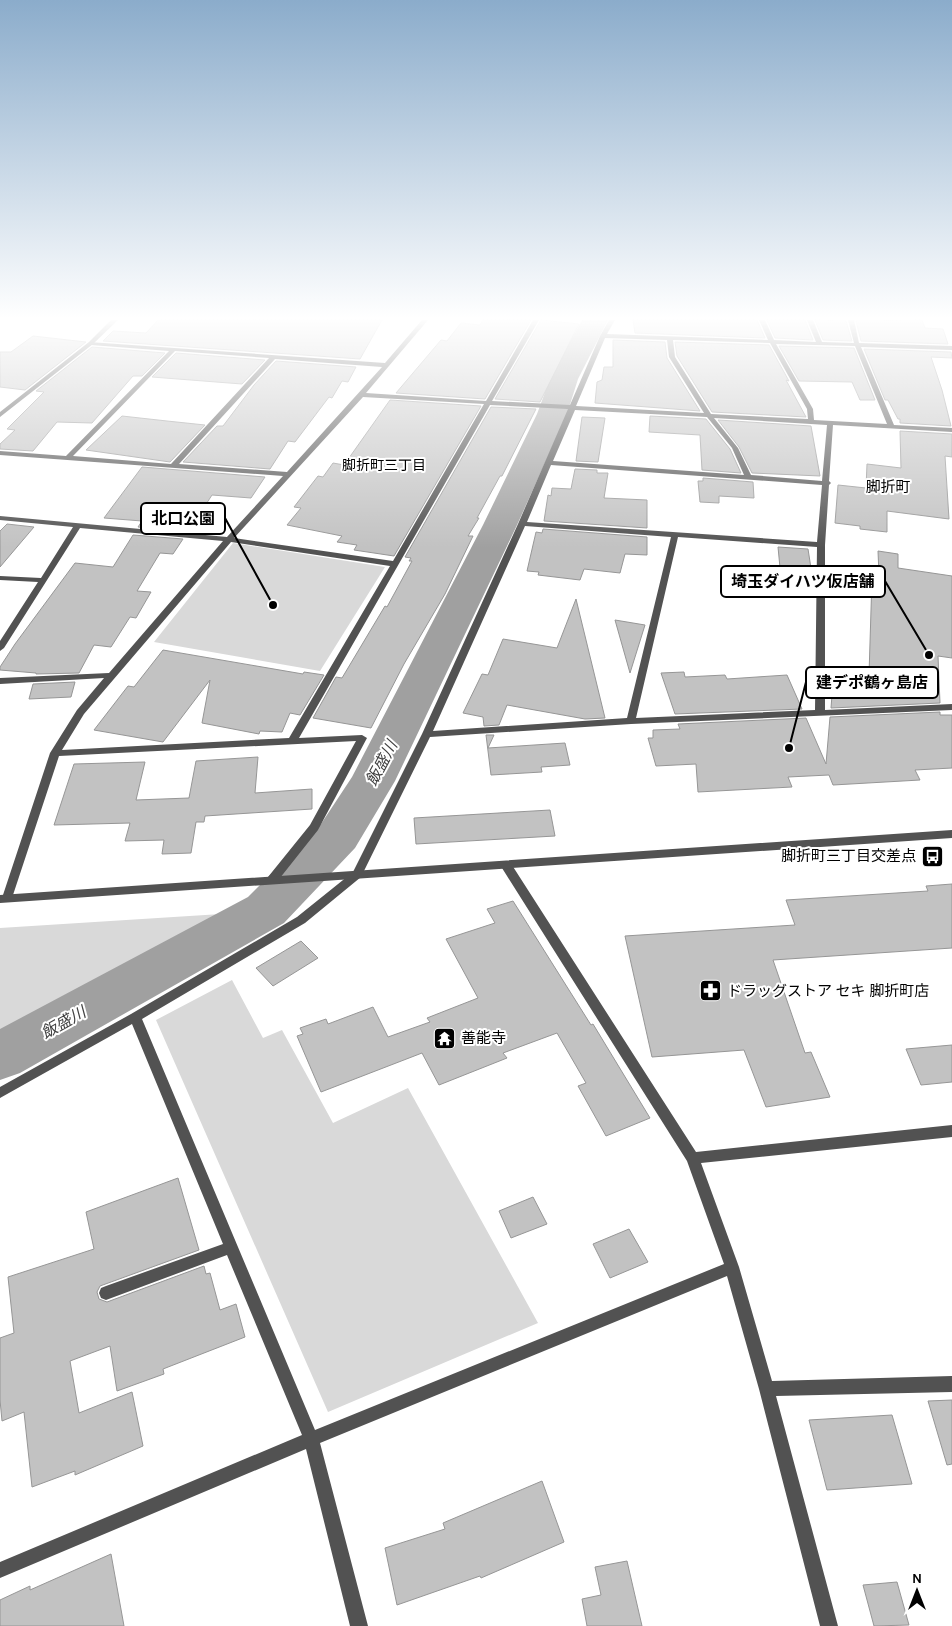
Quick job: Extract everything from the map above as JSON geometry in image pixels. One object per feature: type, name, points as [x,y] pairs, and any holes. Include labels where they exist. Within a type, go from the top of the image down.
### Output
[{"type":"street","points":[[0,415],[24,396]]},
{"type":"street","points":[[68,458],[128,396]]},
{"type":"street","points":[[173,466],[237,396]]},
{"type":"street","points":[[360,396],[286,474],[229,538],[80,712],[55,753],[3,899],[952,834]]},
{"type":"street","points":[[375,396],[952,430]]},
{"type":"street","points":[[292,742],[492,396]]},
{"type":"street","points":[[0,1093],[301,920],[357,874],[427,734],[578,396]]},
{"type":"street","points":[[696,396],[709,416],[735,448],[748,477]]},
{"type":"street","points":[[803,396],[810,409],[811,422]]},
{"type":"street","points":[[878,396],[891,426]]},
{"type":"street","points":[[820,712],[821,544],[830,423]]},
{"type":"street","points":[[0,453],[286,474]]},
{"type":"street","points":[[548,464],[827,483]]},
{"type":"street","points":[[0,518],[229,538],[395,564]]},
{"type":"street","points":[[522,524],[821,544]]},
{"type":"street","points":[[0,648],[78,525]]},
{"type":"street","points":[[631,721],[675,534]]},
{"type":"street","points":[[0,578],[43,580]]},
{"type":"street","points":[[0,681],[113,675]]},
{"type":"street","points":[[427,734],[631,721],[952,707]]},
{"type":"street","points":[[55,753],[362,738],[314,827],[272,880]]},
{"type":"street","points":[[506,865],[693,1158],[732,1267],[767,1389],[829,1626]]},
{"type":"street","points":[[135,1017],[311,1439],[359,1626]]},
{"type":"street","points":[[693,1158],[952,1131]]},
{"type":"street","points":[[106,1293],[232,1247]]},
{"type":"street","points":[[0,1570],[311,1439],[732,1267]]},
{"type":"street","points":[[767,1389],[952,1384]]},
{"type":"shaded area","points":[[233,543],[385,567],[320,671],[154,642]]},
{"type":"shaded area","points":[[221,914],[0,1034],[0,928]]},
{"type":"shaded area","points":[[232,980],[263,1038],[282,1030],[333,1123],[408,1088],[538,1323],[328,1412],[156,1020]]},
{"type":"building","points":[[40,396],[116,396],[92,423],[57,422],[33,451],[0,449],[0,444],[15,430],[7,429]]},
{"type":"building","points":[[246,396],[333,396],[332,398],[329,397],[295,442],[288,441],[270,469],[183,462],[217,426],[223,426]]},
{"type":"building","points":[[439,396],[487,396],[485,399]]},
{"type":"building","points":[[497,396],[543,396],[540,402],[495,399]]},
{"type":"building","points":[[596,396],[691,396],[700,411],[595,403]]},
{"type":"building","points":[[702,396],[795,396],[806,417],[712,412]]},
{"type":"building","points":[[858,396],[873,396],[875,400],[860,400]]},
{"type":"building","points":[[883,396],[943,396],[951,426],[900,423],[900,419],[898,419],[888,400],[885,400]]},
{"type":"building","points":[[390,400],[481,406],[394,556],[354,550],[357,545],[337,542],[342,536],[287,525],[301,508],[294,507],[318,476],[323,477],[333,463],[344,465]]},
{"type":"building","points":[[491,407],[536,409],[502,476],[500,476],[468,536],[473,536],[445,594],[404,664],[371,728],[313,718],[336,677],[342,678],[385,606],[387,607],[412,561],[409,561],[411,558],[405,557]]},
{"type":"building","points":[[122,416],[205,425],[170,462],[86,450]]},
{"type":"building","points":[[650,416],[706,419],[730,449],[741,473],[702,470],[700,435],[649,432]]},
{"type":"building","points":[[582,417],[605,418],[598,462],[576,461]]},
{"type":"building","points":[[718,420],[811,426],[820,476],[752,473],[739,447]]},
{"type":"building","points":[[900,431],[952,434],[952,457],[945,456],[949,519],[887,511],[887,532],[860,529],[860,526],[835,523],[838,485],[866,488],[867,464],[901,468]]},
{"type":"building","points":[[142,467],[265,477],[251,498],[212,495],[188,532],[138,527],[142,521],[104,518]]},
{"type":"building","points":[[575,469],[597,470],[597,473],[608,473],[604,498],[647,500],[647,528],[544,521],[548,495],[551,496],[552,488],[571,489]]},
{"type":"building","points":[[703,478],[753,482],[754,498],[719,496],[719,503],[700,502],[698,481],[703,481]]},
{"type":"building","points":[[7,524],[34,527],[0,567],[0,531]]},
{"type":"building","points":[[543,529],[647,537],[647,555],[625,554],[620,573],[584,569],[580,580],[538,575],[539,572],[527,571],[536,532],[542,533]]},
{"type":"building","points":[[133,535],[183,539],[173,554],[160,553],[137,591],[151,592],[136,618],[130,617],[111,647],[94,645],[79,673],[36,674],[0,670],[15,644],[75,563],[113,567]]},
{"type":"building","points":[[778,547],[808,549],[813,581],[781,578]]},
{"type":"building","points":[[878,551],[898,554],[898,568],[952,576],[952,658],[938,656],[940,703],[831,708],[834,669],[869,675],[872,578],[874,578],[874,574],[879,575]]},
{"type":"building","points":[[576,599],[605,718],[585,719],[507,705],[499,725],[484,726],[483,717],[463,713],[482,674],[488,675],[503,639],[557,648]]},
{"type":"building","points":[[615,620],[645,625],[630,673]]},
{"type":"building","points":[[163,650],[303,674],[304,672],[324,675],[300,715],[290,713],[282,732],[260,731],[259,734],[202,723],[210,680],[163,742],[94,730],[128,686],[134,687]]},
{"type":"building","points":[[684,672],[685,677],[725,675],[727,679],[787,675],[802,709],[675,714],[661,673]]},
{"type":"building","points":[[75,682],[71,697],[29,699],[33,684]]},
{"type":"building","points":[[940,712],[940,715],[952,715],[952,768],[915,770],[920,780],[833,785],[829,775],[788,777],[792,787],[698,792],[696,764],[656,766],[648,738],[653,738],[653,730],[680,729],[678,724],[806,718],[826,764],[830,717]]},
{"type":"building","points":[[486,735],[494,735],[488,748],[565,743],[570,765],[541,767],[542,772],[491,775]]},
{"type":"building","points":[[258,757],[255,793],[312,789],[312,809],[205,816],[204,822],[196,822],[191,853],[162,854],[164,840],[125,841],[130,823],[54,825],[74,764],[145,762],[136,800],[189,798],[196,761]]},
{"type":"building","points":[[550,810],[555,836],[416,844],[414,818]]},
{"type":"building","points":[[952,884],[952,948],[773,960],[805,1053],[811,1052],[830,1097],[766,1107],[744,1050],[652,1057],[625,936],[795,925],[786,900],[928,891],[926,886]]},
{"type":"building","points":[[513,901],[591,1025],[593,1024],[650,1118],[606,1136],[578,1086],[586,1083],[557,1033],[503,1053],[507,1058],[439,1085],[422,1053],[321,1092],[297,1036],[303,1034],[300,1028],[326,1019],[328,1024],[373,1007],[388,1037],[430,1022],[427,1018],[478,998],[446,939],[495,923],[487,909]]},
{"type":"building","points":[[301,941],[318,958],[273,986],[256,968]]},
{"type":"building","points":[[952,1045],[952,1082],[921,1085],[906,1049]]},
{"type":"building","points":[[178,1178],[199,1250],[100,1286],[97,1292],[99,1299],[107,1302],[204,1266],[206,1274],[210,1273],[220,1310],[236,1304],[245,1337],[163,1369],[164,1374],[117,1391],[110,1346],[70,1361],[79,1413],[132,1392],[143,1446],[75,1475],[75,1471],[32,1487],[24,1412],[2,1421],[0,1338],[14,1333],[8,1277],[94,1249],[86,1212]]},
{"type":"building","points":[[533,1197],[547,1224],[511,1238],[499,1211]]},
{"type":"building","points":[[629,1229],[648,1262],[610,1278],[593,1244]]},
{"type":"building","points":[[952,1400],[952,1464],[947,1465],[928,1401]]},
{"type":"building","points":[[892,1415],[912,1484],[827,1490],[809,1420]]},
{"type":"building","points":[[542,1481],[564,1542],[481,1578],[480,1576],[397,1605],[385,1548],[445,1529],[443,1523]]},
{"type":"building","points":[[111,1554],[124,1626],[0,1626],[0,1600],[30,1586],[30,1590]]},
{"type":"building","points":[[627,1561],[642,1626],[587,1626],[582,1599],[601,1595],[595,1567]]},
{"type":"building","points":[[897,1582],[909,1625],[874,1626],[863,1585]]},
{"type":"waterway","name":"飯盛川","points":[[0,1056],[266,910],[338,836],[373,781],[500,525],[552,414],[558,396]]},
{"type":"place","name":"北口公園","points":[[273,605]]},
{"type":"place","name":"埼玉ダイハツ仮店舗","points":[[929,655]]},
{"type":"place","name":"建デポ鶴ヶ島店","points":[[789,748]]},
{"type":"place","name":"脚折町三丁目交差点","points":[[932,856]]},
{"type":"place","name":"ドラッグストア セキ 脚折町店","points":[[711,991]]},
{"type":"place","name":"善能寺","points":[[445,1038]]},
{"type":"district","name":"脚折町三丁目","points":[[384,465]]},
{"type":"district","name":"脚折町","points":[[888,487]]}]
